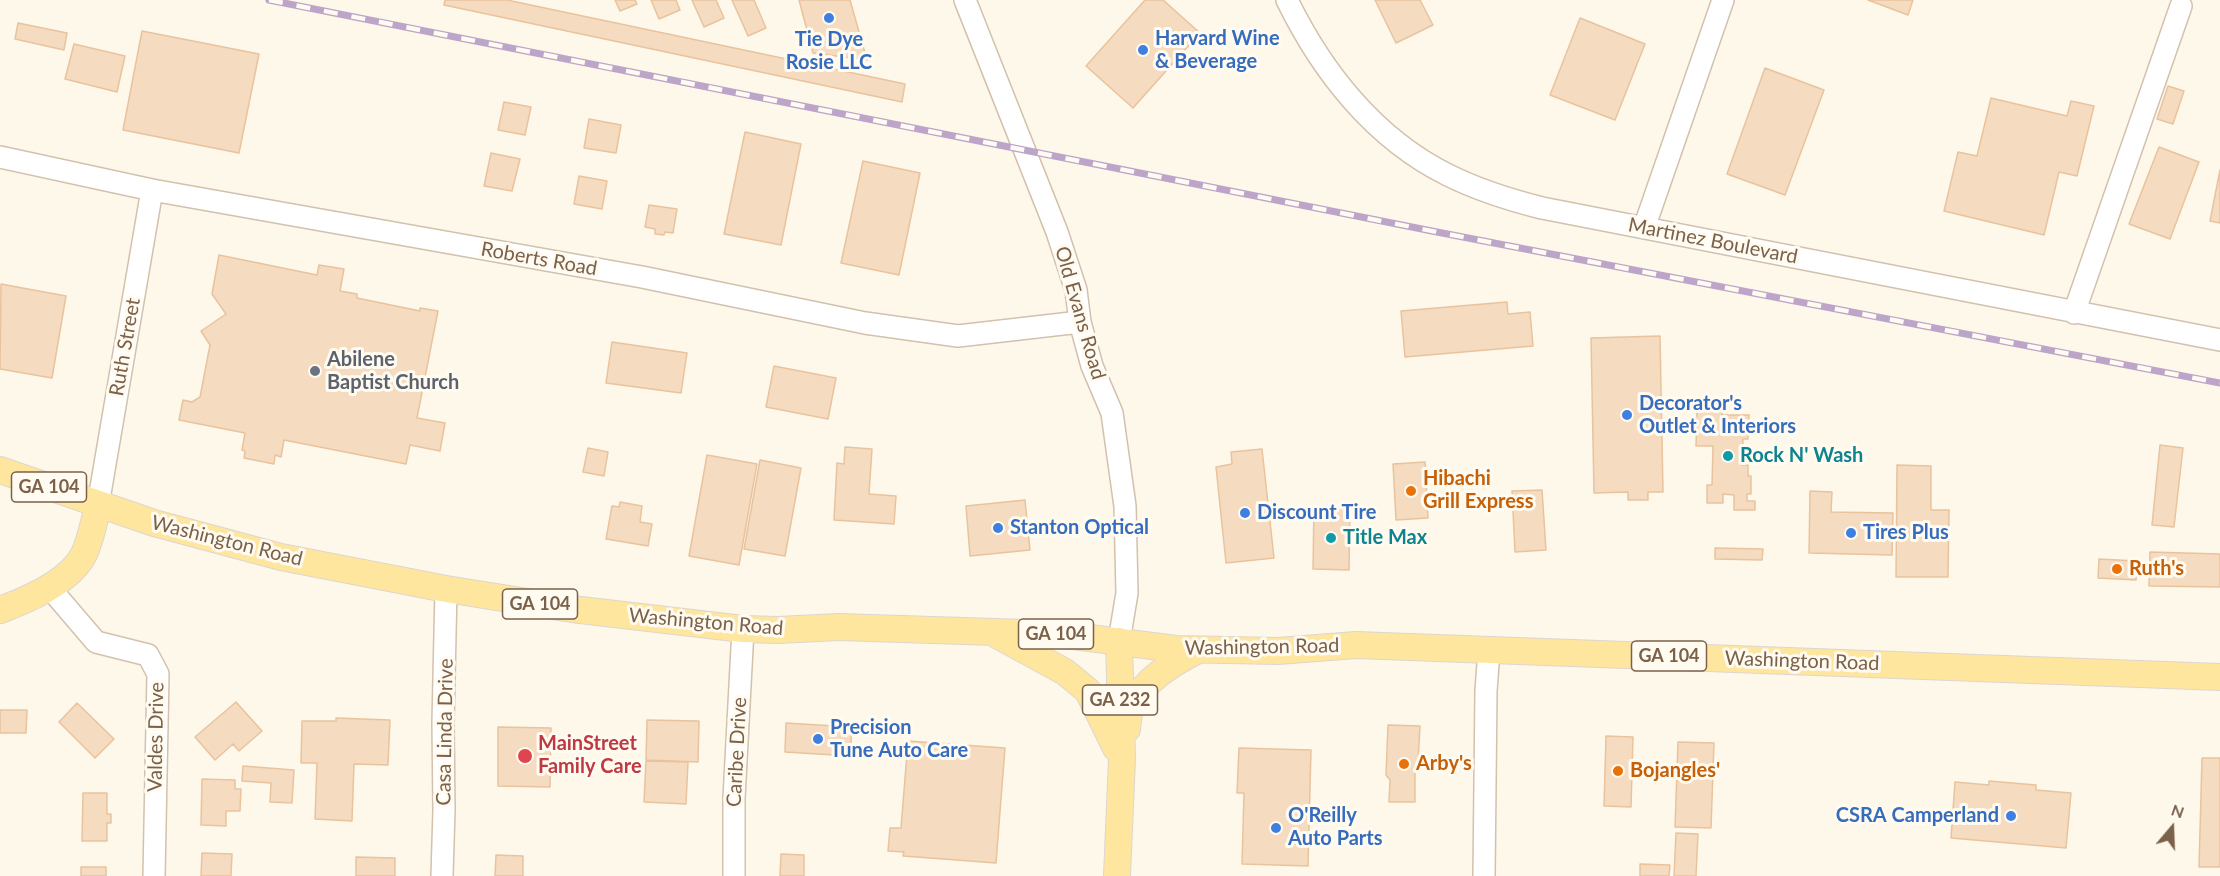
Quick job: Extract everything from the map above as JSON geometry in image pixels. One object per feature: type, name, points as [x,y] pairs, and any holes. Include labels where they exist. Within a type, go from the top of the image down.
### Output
[{"type":"main road","name":"Washington Road","points":[[0,470],[154,523],[281,556],[446,589],[580,610],[743,629],[839,627],[1059,634],[1199,650],[1278,651],[1356,645],[2220,677]]},
{"type":"main road","points":[[0,610],[24,602],[49,587],[72,569],[90,540],[98,505]]},
{"type":"main road","points":[[992,632],[1065,672],[1088,691],[1122,759]]},
{"type":"main road","name":"GA 232","points":[[1117,876],[1122,759],[1119,641]]},
{"type":"main road","points":[[1122,759],[1131,706],[1150,681],[1168,665],[1199,650]]},
{"type":"street","name":"Old Evans Road","points":[[965,0],[1057,232],[1076,290],[1080,322],[1092,366],[1112,413],[1125,507],[1127,593],[1119,641]]},
{"type":"street","name":"Martinez Boulevard","points":[[1287,0],[1308,39],[1344,91],[1371,119],[1398,143],[1445,173],[1506,199],[1542,208],[2220,340]]},
{"type":"street","points":[[1644,228],[1723,0]]},
{"type":"street","points":[[2074,313],[2181,6]]},
{"type":"street","name":"Roberts Road","points":[[0,157],[152,190],[642,277],[865,323],[958,336],[1080,322]]},
{"type":"street","name":"Ruth Street","points":[[98,505],[152,190]]},
{"type":"street","name":"Valdes Drive","points":[[49,587],[96,642],[148,655],[158,674],[154,876]]},
{"type":"street","name":"Casa Linda Drive","points":[[442,876],[446,589]]},
{"type":"street","name":"Caribe Drive","points":[[734,876],[734,798],[743,629]]},
{"type":"street","points":[[1484,876],[1486,691],[1489,650]]},
{"type":"building","points":[[445,0],[507,0],[905,84],[902,102],[444,5]]},
{"type":"building","points":[[615,0],[635,0],[637,4],[620,11]]},
{"type":"building","points":[[651,0],[676,0],[680,10],[659,19]]},
{"type":"building","points":[[692,0],[716,0],[724,18],[704,27]]},
{"type":"building","points":[[732,0],[754,0],[766,28],[748,36]]},
{"type":"building","points":[[799,0],[850,0],[867,60],[813,53]]},
{"type":"building","name":"Harvard Wine & Beverage","points":[[1145,0],[1163,0],[1200,33],[1133,108],[1086,66]]},
{"type":"building","points":[[1375,0],[1420,0],[1433,25],[1396,43]]},
{"type":"building","points":[[1868,0],[1913,0],[1908,15]]},
{"type":"building","points":[[1580,18],[1645,44],[1615,120],[1550,95]]},
{"type":"building","points":[[18,23],[67,33],[64,50],[15,39]]},
{"type":"building","points":[[142,31],[259,54],[239,153],[123,130]]},
{"type":"building","points":[[74,44],[125,56],[117,92],[65,79]]},
{"type":"building","points":[[1765,68],[1824,90],[1785,195],[1727,174]]},
{"type":"building","points":[[2168,86],[2184,91],[2173,124],[2157,119]]},
{"type":"building","points":[[1991,98],[2067,116],[2071,101],[2094,106],[2077,176],[2059,172],[2044,235],[1944,211],[1958,152],[1977,156]]},
{"type":"building","points":[[504,102],[531,107],[525,135],[498,130]]},
{"type":"building","points":[[589,119],[621,125],[616,153],[584,148]]},
{"type":"building","points":[[745,132],[801,144],[781,245],[724,234]]},
{"type":"building","points":[[2159,147],[2199,162],[2170,239],[2129,224]]},
{"type":"building","points":[[491,153],[520,159],[512,191],[484,186]]},
{"type":"building","points":[[863,161],[920,173],[899,275],[841,263]]},
{"type":"building","points":[[2220,170],[2220,223],[2210,221]]},
{"type":"building","points":[[579,176],[607,181],[602,209],[574,204]]},
{"type":"building","points":[[649,205],[677,209],[673,233],[655,234],[655,229],[645,227]]},
{"type":"building","name":"Abilene Baptist Church","points":[[219,255],[317,275],[319,265],[344,269],[340,291],[357,294],[357,298],[420,311],[420,308],[438,311],[417,418],[445,423],[440,451],[410,445],[406,464],[284,440],[281,457],[275,455],[274,464],[244,458],[245,451],[242,450],[245,433],[179,420],[183,400],[192,402],[200,397],[210,345],[201,331],[226,314],[212,294]]},
{"type":"building","points":[[1,284],[66,296],[52,378],[0,369]]},
{"type":"building","points":[[1507,302],[1508,314],[1530,312],[1533,346],[1405,357],[1401,311]]},
{"type":"building","name":"Decorator's Outlet & Interiors","points":[[1660,336],[1663,492],[1648,492],[1648,500],[1628,500],[1628,492],[1594,493],[1591,338]]},
{"type":"building","points":[[612,342],[687,353],[681,393],[606,383]]},
{"type":"building","points":[[774,366],[836,378],[828,419],[766,407]]},
{"type":"building","name":"Rock N' Wash","points":[[1697,410],[1722,410],[1722,415],[1749,415],[1748,439],[1743,439],[1742,465],[1748,465],[1748,476],[1751,476],[1751,494],[1747,494],[1747,501],[1755,501],[1755,510],[1734,510],[1734,495],[1723,494],[1723,503],[1707,503],[1707,485],[1712,485],[1713,446],[1696,446]]},
{"type":"building","points":[[2160,445],[2183,448],[2174,527],[2152,525]]},
{"type":"building","points":[[845,447],[872,449],[869,494],[896,496],[894,524],[834,520],[837,463],[844,464]]},
{"type":"building","points":[[588,448],[608,452],[604,476],[583,472]]},
{"type":"building","name":"Discount Tire","points":[[1262,449],[1274,558],[1226,563],[1216,467],[1232,464],[1231,452]]},
{"type":"building","points":[[707,455],[757,464],[739,565],[689,556]]},
{"type":"building","points":[[760,460],[801,468],[785,556],[744,549]]},
{"type":"building","name":"Hibachi Grill Express","points":[[1425,462],[1428,518],[1396,520],[1393,464]]},
{"type":"building","points":[[1897,465],[1931,466],[1931,510],[1949,510],[1948,577],[1896,577]]},
{"type":"building","points":[[1542,490],[1546,550],[1515,552],[1512,491]]},
{"type":"building","name":"Tires Plus","points":[[1810,491],[1832,492],[1831,512],[1893,513],[1892,555],[1809,553]]},
{"type":"building","name":"Stanton Optical","points":[[1025,500],[1030,550],[970,556],[966,506]]},
{"type":"building","points":[[620,502],[642,506],[640,522],[652,524],[648,546],[606,539],[612,506],[619,507]]},
{"type":"building","name":"Title Max","points":[[1314,506],[1350,507],[1349,570],[1313,569]]},
{"type":"building","points":[[1715,548],[1763,549],[1762,560],[1715,559]]},
{"type":"building","points":[[2150,552],[2220,554],[2220,587],[2149,586]]},
{"type":"building","name":"Ruth's","points":[[2099,559],[2137,561],[2136,580],[2098,578]]},
{"type":"building","points":[[236,702],[262,731],[239,751],[233,744],[215,760],[195,737]]},
{"type":"building","points":[[77,703],[114,739],[95,758],[59,722]]},
{"type":"building","points":[[0,710],[27,710],[26,733],[0,733]]},
{"type":"building","points":[[336,718],[390,720],[388,765],[354,764],[352,821],[315,819],[317,763],[301,763],[302,721],[336,721]]},
{"type":"building","points":[[647,720],[699,721],[698,762],[646,760]]},
{"type":"building","name":"Precision Tune Auto Care","points":[[786,723],[852,727],[850,756],[785,752]]},
{"type":"building","name":"Arby's","points":[[1388,725],[1420,726],[1418,762],[1422,761],[1422,766],[1415,773],[1415,802],[1389,802],[1390,780],[1386,775]]},
{"type":"building","points":[[498,727],[551,728],[550,787],[498,786]]},
{"type":"building","name":"Bojangles'","points":[[1606,736],[1633,737],[1631,807],[1604,806]]},
{"type":"building","points":[[908,741],[1005,748],[996,863],[903,856],[904,852],[888,851],[890,828],[901,828]]},
{"type":"building","points":[[1678,742],[1714,743],[1711,828],[1675,827]]},
{"type":"building","name":"O'Reilly Auto Parts","points":[[1239,748],[1311,750],[1308,866],[1242,864],[1244,793],[1237,793]]},
{"type":"building","points":[[2202,758],[2220,758],[2220,867],[2199,867]]},
{"type":"building","points":[[646,761],[688,762],[686,804],[644,802]]},
{"type":"building","points":[[243,766],[294,770],[292,803],[270,802],[271,783],[242,781]]},
{"type":"building","points":[[202,779],[235,780],[235,789],[241,789],[240,811],[226,811],[226,826],[201,825]]},
{"type":"building","name":"CSRA Camperland","points":[[1989,781],[2036,785],[2036,790],[2071,793],[2066,848],[1951,838],[1955,782],[1989,785]]},
{"type":"building","points":[[83,793],[107,793],[107,814],[111,814],[111,823],[107,823],[107,841],[82,841]]},
{"type":"building","points":[[1676,833],[1698,834],[1696,876],[1674,876]]},
{"type":"building","points":[[202,853],[232,854],[231,876],[201,876]]},
{"type":"building","points":[[781,854],[804,855],[804,876],[780,876]]},
{"type":"building","points":[[496,855],[523,856],[523,876],[495,876]]},
{"type":"building","points":[[356,857],[395,858],[395,876],[356,876]]},
{"type":"building","points":[[1640,864],[1670,865],[1669,876],[1640,876]]},
{"type":"building","points":[[81,867],[106,867],[106,876],[81,876]]},
{"type":"railway","points":[[269,0],[1437,232],[2220,383]]},
{"type":"place","name":"Tie Dye Rosie LLC","points":[[829,18]]},
{"type":"place","name":"Harvard Wine & Beverage","points":[[1143,50]]},
{"type":"place","name":"Abilene Baptist Church","points":[[315,371]]},
{"type":"place","name":"Decorator's Outlet & Interiors","points":[[1627,415]]},
{"type":"place","name":"Rock N' Wash","points":[[1728,456]]},
{"type":"place","name":"Hibachi Grill Express","points":[[1411,491]]},
{"type":"place","name":"Discount Tire","points":[[1245,513]]},
{"type":"place","name":"Stanton Optical","points":[[998,528]]},
{"type":"place","name":"Tires Plus","points":[[1851,533]]},
{"type":"place","name":"Title Max","points":[[1331,538]]},
{"type":"place","name":"Ruth's","points":[[2117,569]]},
{"type":"place","name":"Precision Tune Auto Care","points":[[818,739]]},
{"type":"place","name":"MainStreet Family Care","points":[[525,756]]},
{"type":"place","name":"Arby's","points":[[1404,764]]},
{"type":"place","name":"Bojangles'","points":[[1618,771]]},
{"type":"place","name":"CSRA Camperland","points":[[2011,816]]},
{"type":"place","name":"O'Reilly Auto Parts","points":[[1276,828]]}]
